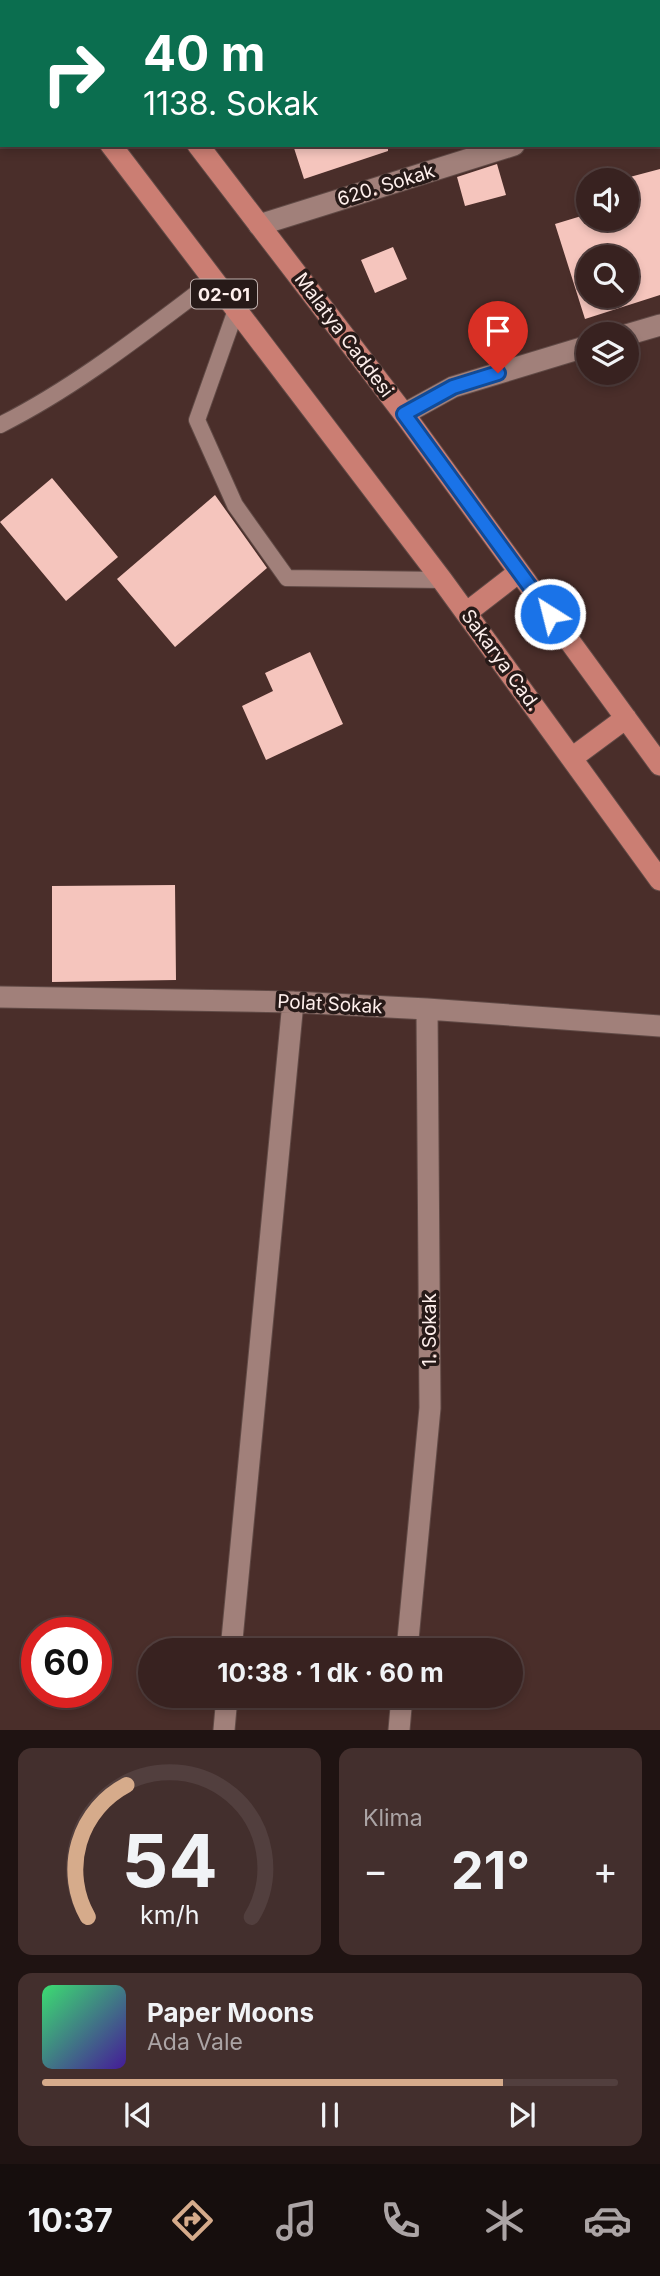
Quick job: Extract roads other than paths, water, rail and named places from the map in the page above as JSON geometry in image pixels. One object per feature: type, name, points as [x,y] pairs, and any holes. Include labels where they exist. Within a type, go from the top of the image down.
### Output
[{"type":"main road","name":"02-01","points":[[112,147],[236,310]]},
{"type":"main road","name":"Malatya Caddesi","points":[[200,147],[404,414],[660,765]]},
{"type":"main road","name":"Sakarya Cad.","points":[[236,310],[466,612],[660,880]]},
{"type":"main road","points":[[466,612],[519,572]]},
{"type":"main road","points":[[572,758],[626,718]]},
{"type":"street","name":"620. Sokak","points":[[259,225],[508,147]]},
{"type":"street","points":[[639,331],[660,325]]},
{"type":"street","points":[[404,414],[453,387],[576,350]]},
{"type":"street","name":"Polat Sokak","points":[[0,997],[293,1002],[660,1026]]},
{"type":"street","points":[[232,1638],[293,1002]]},
{"type":"street","name":"1. Sokak","points":[[408,1638],[430,1408],[427,1009]]},
{"type":"street","points":[[224,1730],[226,1708]]},
{"type":"street","points":[[399,1730],[401,1708]]},
{"type":"lane","points":[[0,425],[79,378],[213,281]]},
{"type":"lane","points":[[236,310],[197,420],[235,505],[287,578],[442,580]]}]
